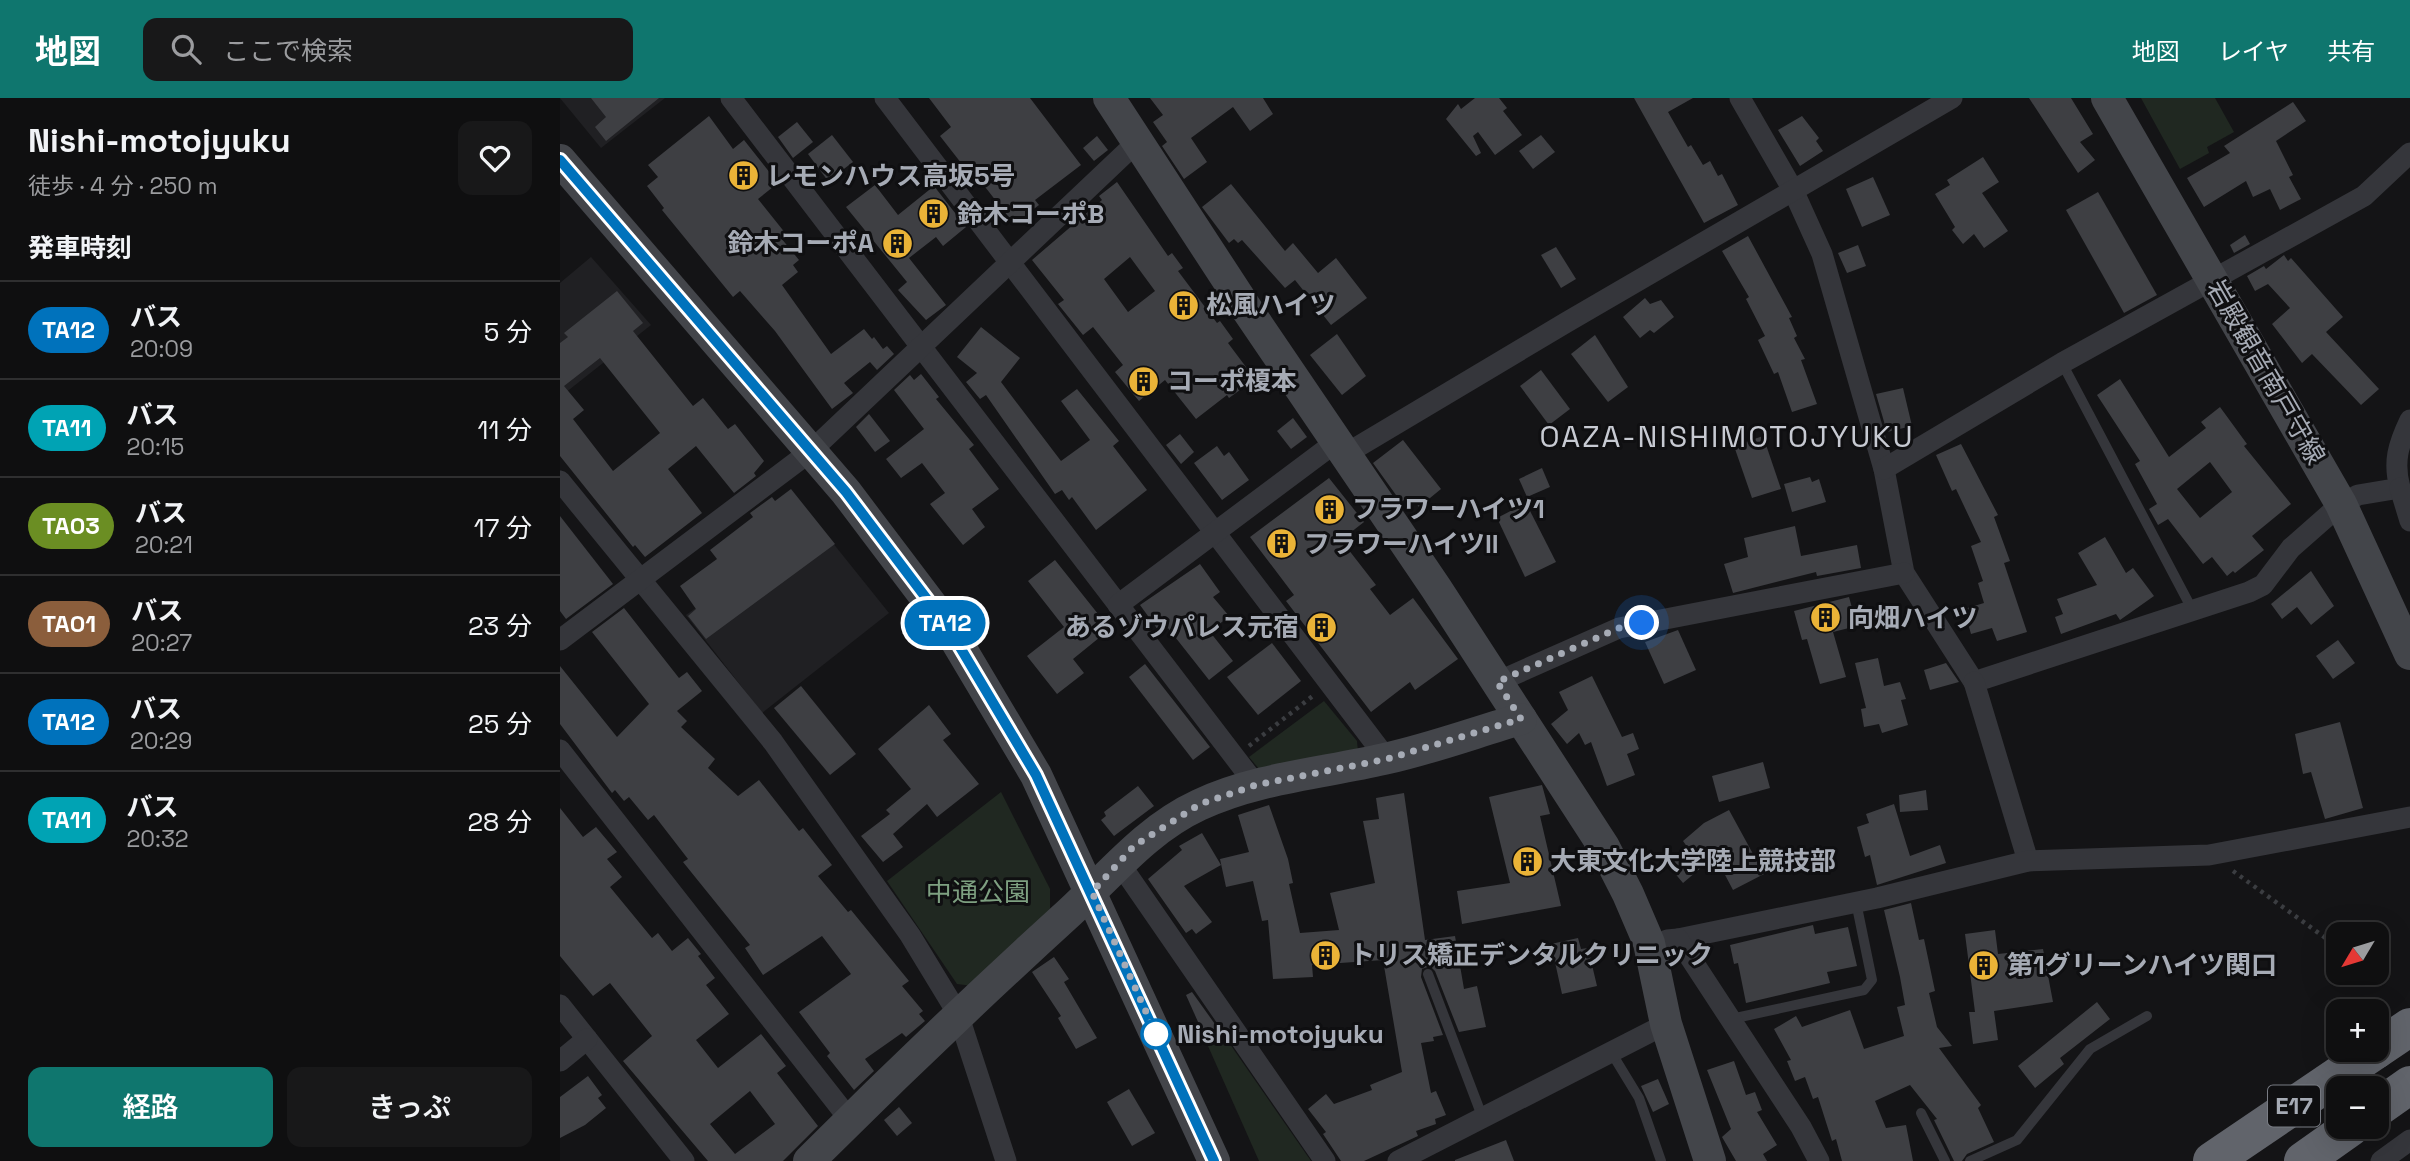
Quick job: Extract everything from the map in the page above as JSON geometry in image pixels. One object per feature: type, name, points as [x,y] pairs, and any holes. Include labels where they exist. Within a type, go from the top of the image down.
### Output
[{"type":"highway","name":"E17","points":[[2389,1041],[2410,1027]]},
{"type":"highway","name":"E17","points":[[2212,1161],[2358,1062]]},
{"type":"highway","points":[[2389,1100],[2410,1085]]},
{"type":"highway","name":"E17","points":[[2303,1161],[2334,1139]]},
{"type":"street","points":[[731,98],[1256,785]]},
{"type":"street","points":[[885,98],[1387,759]]},
{"type":"street","points":[[1110,98],[1604,846],[1628,894],[1663,941],[1731,1019],[1819,1161]]},
{"type":"street","points":[[1740,98],[1793,190],[1822,254],[1884,469],[1904,573],[1974,682],[2028,861]]},
{"type":"street","points":[[1118,605],[1214,532],[1340,449],[1952,98]]},
{"type":"street","name":"岩殿観音南戸守線","points":[[2107,98],[2342,504],[2410,654]]},
{"type":"street","points":[[560,640],[811,451],[1137,142]]},
{"type":"street","points":[[1884,469],[2062,363],[2364,196],[2410,153]]},
{"type":"street","points":[[560,160],[877,530],[948,627],[1036,775],[1214,1161]]},
{"type":"street","points":[[2410,420],[2399,442],[2394,466],[2410,521]]},
{"type":"street","points":[[560,481],[773,743],[910,935],[958,1014],[1006,1161]]},
{"type":"street","points":[[1974,682],[2193,611],[2263,585],[2291,548],[2342,504],[2358,495],[2400,488]]},
{"type":"street","points":[[1497,682],[1619,628],[1904,573]]},
{"type":"street","points":[[809,1161],[958,1014],[1092,892],[1134,846],[1200,804],[1256,785],[1387,759],[1521,719]]},
{"type":"street","points":[[560,750],[850,1120]]},
{"type":"street","points":[[1663,941],[1856,902],[2028,861],[2209,855],[2410,817]]},
{"type":"street","points":[[1120,864],[1325,1161]]},
{"type":"street","points":[[1663,941],[1666,1024],[1710,1161]]},
{"type":"street","points":[[560,1005],[684,1161]]},
{"type":"street","points":[[1398,1161],[1666,1024]]},
{"type":"street","points":[[560,1060],[587,1039]]},
{"type":"street","points":[[2381,1161],[2410,1140]]},
{"type":"lane","points":[[2062,363],[2193,611]]},
{"type":"lane","points":[[1731,1019],[1864,990],[1872,980],[1856,902]]},
{"type":"lane","points":[[1428,974],[1482,1116]]},
{"type":"lane","points":[[1970,1161],[2017,1140],[2090,1049],[2147,1016]]},
{"type":"lane","points":[[1611,1052],[1639,1098],[1661,1161]]},
{"type":"lane","points":[[1921,1113],[1945,1161]]},
{"type":"path","points":[[1235,758],[1329,682]]},
{"type":"path","points":[[2209,855],[2326,938]]},
{"type":"shaded area","points":[[560,98],[665,98],[601,148]]},
{"type":"shaded area","points":[[591,257],[651,325],[560,397],[560,283]]},
{"type":"shaded area","points":[[816,522],[889,613],[762,713],[686,615]]},
{"type":"green space","points":[[2141,98],[2215,98],[2234,132],[2207,147],[2209,153],[2180,169]]},
{"type":"green space","points":[[1324,701],[1357,741],[1358,752],[1260,770],[1249,757]]},
{"type":"green space","name":"中通公園","points":[[1001,792],[1050,889],[1050,911],[973,986],[957,984],[887,881]]},
{"type":"green space","points":[[1225,1037],[1311,1161],[1259,1161],[1208,1046]]},
{"type":"building","points":[[591,98],[659,98],[606,141],[595,127],[606,117]]},
{"type":"building","points":[[929,98],[1030,98],[1081,165],[1035,200],[1039,205],[1014,224],[968,165],[965,168],[940,136],[951,127]]},
{"type":"building","points":[[1150,98],[1263,98],[1273,114],[1250,131],[1233,107],[1191,138],[1207,162],[1184,179],[1162,146],[1167,142],[1153,122],[1163,115]]},
{"type":"building","points":[[1475,98],[1499,98],[1507,108],[1503,111],[1522,135],[1495,155],[1478,132],[1473,136],[1481,153],[1476,156],[1446,119],[1458,104],[1461,109]]},
{"type":"building","points":[[1634,98],[1693,98],[1668,112],[1688,147],[1691,145],[1703,165],[1710,161],[1718,176],[1722,174],[1738,205],[1704,223]]},
{"type":"building","points":[[2029,98],[2071,98],[2093,134],[2080,142],[2095,160],[2078,173]]},
{"type":"building","points":[[2293,102],[2306,121],[2276,141],[2293,175],[2289,177],[2301,199],[2280,210],[2270,189],[2253,197],[2246,181],[2204,207],[2187,178],[2230,153],[2224,146]]},
{"type":"building","points":[[709,116],[733,149],[744,140],[778,183],[758,199],[786,234],[781,238],[799,260],[793,265],[798,272],[782,285],[831,354],[864,329],[883,349],[887,346],[894,354],[877,370],[870,362],[844,383],[853,393],[832,409],[775,331],[740,291],[733,297],[662,210],[664,208],[647,186],[658,177],[648,165]]},
{"type":"building","points":[[1802,116],[1819,138],[1816,141],[1823,151],[1800,166],[1778,130]]},
{"type":"building","points":[[797,122],[813,142],[793,158],[778,137]]},
{"type":"building","points":[[832,135],[853,162],[828,181],[808,154]]},
{"type":"building","points":[[1541,135],[1555,152],[1533,169],[1519,151]]},
{"type":"building","points":[[1097,136],[1108,150],[1094,161],[1083,148]]},
{"type":"building","points":[[1983,157],[1999,182],[1982,193],[2008,231],[1984,248],[1974,234],[1963,244],[1952,230],[1955,227],[1935,194],[1950,185],[1947,180]]},
{"type":"building","points":[[1873,177],[1890,215],[1862,227],[1846,189]]},
{"type":"building","points":[[1117,182],[1168,256],[1172,253],[1183,268],[1178,271],[1217,323],[1220,321],[1233,339],[1228,343],[1255,379],[1229,398],[1227,395],[1196,419],[1165,380],[1139,401],[1115,372],[1123,365],[1093,327],[1083,335],[1058,304],[1064,300],[1032,260],[1102,200],[1099,196]],"holes":[[[1130,257],[1155,291],[1128,312],[1104,279]]]},
{"type":"building","points":[[1231,184],[1285,251],[1293,243],[1318,273],[1336,258],[1367,298],[1331,325],[1295,280],[1285,288],[1242,240],[1238,243],[1234,239],[1229,243],[1202,207]]},
{"type":"building","points":[[875,185],[898,215],[934,186],[966,227],[943,246],[936,237],[909,258],[946,305],[926,320],[898,290],[907,282],[846,207]]},
{"type":"building","points":[[2098,192],[2157,295],[2124,313],[2066,210]]},
{"type":"building","points":[[2245,235],[2250,244],[2234,253],[2230,245]]},
{"type":"building","points":[[1748,236],[1792,317],[1789,318],[1797,336],[1794,338],[1805,359],[1801,360],[1817,404],[1792,412],[1778,372],[1774,374],[1758,340],[1765,336],[1746,299],[1749,297],[1722,251]]},
{"type":"building","points":[[1858,245],[1866,266],[1847,273],[1838,253]]},
{"type":"building","points":[[1556,247],[1576,279],[1561,288],[1541,255]]},
{"type":"building","points":[[2284,255],[2288,261],[2291,258],[2343,317],[2326,332],[2379,389],[2361,405],[2312,354],[2302,363],[2272,324],[2290,308],[2268,284],[2255,291],[2247,276],[2264,266],[2266,269]]},
{"type":"building","points":[[617,291],[643,323],[633,331],[693,406],[703,398],[728,429],[735,424],[764,461],[754,473],[756,476],[734,493],[696,446],[668,469],[702,513],[645,557],[635,545],[633,547],[560,456],[560,343],[568,337],[564,333]],"holes":[[[600,358],[660,433],[613,471],[573,419],[584,410],[564,386]]]},
{"type":"building","points":[[1645,298],[1650,304],[1661,300],[1674,317],[1654,333],[1650,330],[1640,338],[1623,317]]},
{"type":"building","points":[[981,327],[1020,358],[1001,382],[1061,461],[1090,440],[1061,401],[1077,389],[1119,441],[1113,446],[1147,490],[1096,530],[1072,497],[1069,500],[1062,490],[1055,494],[986,395],[980,399],[966,382],[977,373],[957,357]]},
{"type":"building","points":[[1337,334],[1366,376],[1342,395],[1310,355]]},
{"type":"building","points":[[1595,335],[1628,387],[1608,402],[1571,354]]},
{"type":"building","points":[[1541,370],[1570,409],[1549,425],[1520,386]]},
{"type":"building","points":[[921,374],[939,397],[936,399],[974,445],[969,449],[999,489],[972,509],[985,527],[963,545],[930,504],[945,493],[922,463],[901,478],[886,459],[924,429],[894,390],[910,375],[914,380]]},
{"type":"building","points":[[2120,379],[2169,457],[2206,428],[2201,422],[2220,407],[2247,444],[2244,446],[2291,504],[2252,536],[2264,550],[2235,573],[2233,571],[2227,576],[2212,557],[2203,564],[2168,519],[2158,525],[2149,509],[2157,504],[2135,464],[2140,461],[2097,395]],"holes":[[[2210,462],[2232,492],[2200,518],[2177,489]]]},
{"type":"building","points":[[1903,388],[1912,426],[1887,432],[1876,394]]},
{"type":"building","points":[[869,414],[890,441],[875,452],[856,427]]},
{"type":"building","points":[[1293,418],[1307,437],[1291,449],[1277,431]]},
{"type":"building","points":[[1180,434],[1194,452],[1181,464],[1166,445]]},
{"type":"building","points":[[1763,436],[1781,489],[1752,498],[1734,446]]},
{"type":"building","points":[[1403,440],[1441,489],[1419,507],[1410,496],[1401,502],[1373,463]]},
{"type":"building","points":[[1961,444],[1998,515],[1994,517],[2010,561],[2004,563],[2027,632],[1997,641],[1992,628],[1971,634],[1964,609],[1984,603],[1978,583],[1983,581],[1971,546],[1981,542],[1956,489],[1952,491],[1936,455]]},
{"type":"building","points":[[1217,446],[1224,456],[1229,452],[1249,480],[1222,500],[1194,463]]},
{"type":"building","points":[[1542,468],[1550,487],[1527,497],[1519,479]]},
{"type":"building","points":[[1810,477],[1812,482],[1819,479],[1826,502],[1792,512],[1784,484]]},
{"type":"building","points":[[1329,478],[1364,522],[1341,540],[1376,585],[1370,589],[1390,615],[1413,598],[1458,659],[1415,690],[1410,682],[1371,712],[1286,601],[1294,595],[1250,537]]},
{"type":"building","points":[[791,489],[835,544],[706,639],[688,616],[696,609],[680,586],[717,559],[710,550],[753,517],[750,513],[772,497],[775,501]]},
{"type":"building","points":[[1526,503],[1556,562],[1525,577],[1497,518]]},
{"type":"building","points":[[560,516],[613,584],[566,619],[560,611]]},
{"type":"building","points":[[1795,526],[1801,556],[1857,545],[1861,568],[1817,576],[1816,572],[1733,593],[1724,564],[1748,557],[1744,538]]},
{"type":"building","points":[[2105,537],[2126,573],[2133,568],[2154,596],[2120,620],[2116,614],[2061,634],[2055,617],[2063,614],[2057,599],[2097,585],[2078,553]]},
{"type":"building","points":[[1055,560],[1110,629],[1073,659],[1084,673],[1057,694],[1027,656],[1064,627],[1028,581]]},
{"type":"building","points":[[1200,564],[1220,592],[1213,597],[1229,616],[1210,632],[1233,661],[1209,680],[1168,628],[1161,634],[1140,605]]},
{"type":"building","points":[[2311,571],[2334,606],[2311,625],[2297,607],[2282,619],[2271,604]]},
{"type":"building","points":[[1849,597],[1857,626],[1833,632],[1846,677],[1820,684],[1807,639],[1802,640],[1794,611]]},
{"type":"building","points":[[624,608],[679,678],[687,672],[702,691],[677,711],[687,721],[681,727],[715,759],[708,768],[738,796],[759,780],[799,831],[803,828],[832,865],[818,876],[848,912],[851,910],[909,981],[902,986],[923,1011],[919,1014],[925,1021],[906,1037],[902,1033],[865,1059],[874,1071],[854,1090],[827,1056],[830,1053],[799,1012],[851,974],[822,936],[763,975],[745,948],[750,945],[683,862],[688,859],[654,815],[648,820],[629,797],[624,801],[615,790],[612,793],[560,724],[560,666],[617,737],[649,704],[592,632]]},
{"type":"building","points":[[1678,630],[1696,670],[1664,684],[1645,642]]},
{"type":"building","points":[[2338,640],[2355,663],[2333,679],[2316,656]]},
{"type":"building","points":[[1272,643],[1301,681],[1258,715],[1227,677]]},
{"type":"building","points":[[1878,658],[1884,686],[1900,682],[1906,699],[1901,700],[1908,725],[1882,733],[1879,724],[1864,727],[1861,709],[1866,708],[1855,663]]},
{"type":"building","points":[[1946,663],[1959,682],[1930,690],[1924,670]]},
{"type":"building","points":[[1145,664],[1210,747],[1193,760],[1129,677]]},
{"type":"building","points":[[1592,676],[1622,737],[1633,733],[1639,749],[1627,754],[1635,775],[1607,786],[1591,742],[1585,745],[1579,733],[1567,744],[1551,724],[1568,710],[1559,692]]},
{"type":"building","points":[[801,686],[856,754],[830,775],[774,708]]},
{"type":"building","points":[[929,705],[951,734],[943,740],[979,784],[937,817],[927,804],[893,834],[903,847],[883,862],[861,836],[890,814],[886,810],[911,789],[878,749]]},
{"type":"building","points":[[2340,722],[2363,808],[2325,819],[2311,772],[2303,774],[2295,734]]},
{"type":"building","points":[[1763,762],[1770,788],[1719,802],[1712,776]]},
{"type":"building","name":"大東文化大学陸上競技部","points":[[1542,785],[1550,814],[1540,816],[1561,906],[1462,924],[1457,891],[1510,883],[1489,797]]},
{"type":"building","points":[[1138,786],[1154,806],[1114,836],[1101,820],[1106,816],[1104,812]]},
{"type":"building","points":[[1926,790],[1928,810],[1900,812],[1899,795]]},
{"type":"building","points":[[1404,793],[1425,940],[1455,936],[1464,989],[1477,986],[1486,1027],[1459,1032],[1435,971],[1430,966],[1422,969],[1421,977],[1443,1035],[1433,1037],[1434,1041],[1421,1043],[1431,1093],[1436,1091],[1446,1115],[1435,1119],[1436,1124],[1416,1131],[1418,1136],[1364,1161],[1341,1161],[1323,1134],[1326,1132],[1308,1109],[1326,1094],[1334,1104],[1372,1090],[1370,1085],[1402,1072],[1383,960],[1312,965],[1313,977],[1273,979],[1268,920],[1262,921],[1253,881],[1226,887],[1220,859],[1249,852],[1238,815],[1269,805],[1288,859],[1293,883],[1289,884],[1300,933],[1339,930],[1330,893],[1375,883],[1363,821],[1379,819],[1376,798]]},
{"type":"building","points":[[1894,804],[1910,856],[1940,845],[1946,863],[1877,885],[1870,855],[1865,857],[1857,827],[1869,823],[1866,814]]},
{"type":"building","points":[[560,808],[583,837],[596,827],[617,852],[607,859],[622,877],[610,887],[652,938],[658,933],[672,951],[688,938],[701,954],[698,956],[715,978],[706,985],[729,1014],[696,1040],[718,1068],[761,1034],[786,1066],[777,1073],[818,1126],[783,1161],[708,1161],[623,1061],[652,1036],[610,983],[593,996],[560,956]],"holes":[[[750,1091],[775,1124],[735,1154],[710,1124]]]},
{"type":"building","points":[[1729,810],[1764,874],[1733,890],[1715,856],[1683,883],[1668,865],[1688,848],[1683,841],[1704,823]]},
{"type":"building","points":[[1202,833],[1221,865],[1184,886],[1212,922],[1196,934],[1192,929],[1186,933],[1148,879],[1182,850],[1179,846]]},
{"type":"building","points":[[1911,903],[1919,940],[1924,939],[1935,991],[1929,993],[1937,1027],[1952,1046],[1939,1048],[1981,1105],[1978,1108],[1994,1142],[1967,1154],[1962,1161],[1954,1161],[1934,1120],[1937,1119],[1910,1085],[1875,1101],[1886,1128],[1906,1125],[1913,1161],[1842,1161],[1836,1139],[1832,1141],[1818,1097],[1813,1099],[1805,1077],[1795,1081],[1787,1061],[1791,1060],[1774,1029],[1796,1016],[1802,1027],[1850,1010],[1864,1049],[1904,1036],[1897,1007],[1905,1005],[1884,910]]},
{"type":"building","points":[[1813,925],[1815,934],[1848,927],[1857,966],[1827,972],[1830,983],[1746,1003],[1738,963],[1734,964],[1730,945]]},
{"type":"building","points":[[1995,930],[1998,954],[2043,949],[2053,1002],[1994,1011],[1998,1040],[1973,1044],[1969,1012],[1975,1012],[1965,934]]},
{"type":"building","points":[[1578,938],[1581,949],[1588,948],[1597,986],[1562,994],[1551,944]]},
{"type":"building","points":[[1054,957],[1069,979],[1064,982],[1097,1038],[1076,1049],[1058,1018],[1061,1016],[1032,972]]},
{"type":"building","points":[[1192,992],[1222,1034],[1207,1042],[1186,995]]},
{"type":"building","points":[[2097,1002],[2110,1019],[2060,1058],[2064,1064],[2035,1088],[2018,1066]]},
{"type":"building","points":[[1734,1061],[1746,1095],[1755,1092],[1762,1110],[1757,1112],[1777,1145],[1763,1154],[1767,1161],[1736,1161],[1722,1137],[1731,1129],[1707,1070]]},
{"type":"building","points":[[588,1076],[602,1095],[598,1098],[606,1108],[585,1125],[560,1138],[560,1097]]},
{"type":"building","points":[[1658,1079],[1669,1104],[1653,1112],[1641,1086]]},
{"type":"building","points":[[1129,1089],[1155,1133],[1132,1146],[1107,1102]]},
{"type":"building","points":[[899,1107],[912,1123],[897,1136],[884,1120]]},
{"type":"building","points":[[1506,1140],[1514,1161],[1455,1161],[1455,1160]]},
{"type":"bus line","name":"TA12","points":[[560,160],[846,492],[948,627],[1036,775],[1214,1161]]},
{"type":"place","name":"レモンハウス高坂5号","points":[[743,176]]},
{"type":"place","name":"鈴木コーポB","points":[[934,214]]},
{"type":"place","name":"鈴木コーポA","points":[[897,243]]},
{"type":"place","name":"松風ハイツ","points":[[1183,305]]},
{"type":"place","name":"コーポ榎本","points":[[1144,381]]},
{"type":"place","name":"フラワーハイツ1","points":[[1329,509]]},
{"type":"place","name":"フラワーハイツII","points":[[1281,544]]},
{"type":"place","name":"向畑ハイツ","points":[[1825,618]]},
{"type":"place","name":"あるゾウパレス元宿","points":[[1322,627]]},
{"type":"place","name":"大東文化大学陸上競技部","points":[[1527,861]]},
{"type":"place","name":"トリス矯正デンタルクリニック","points":[[1326,955]]},
{"type":"place","name":"第1グリーンハイツ関口","points":[[1984,965]]},
{"type":"place","name":"Nishi-motojyuku","points":[[1156,1034]]},
{"type":"district","name":"OAZA-NISHIMOTOJYUKU","points":[[1727,437]]},
{"type":"route","points":[[1156,1034],[1092,892],[1134,846],[1200,804],[1256,785],[1387,759],[1521,719],[1497,682],[1619,628],[1642,623]]}]
